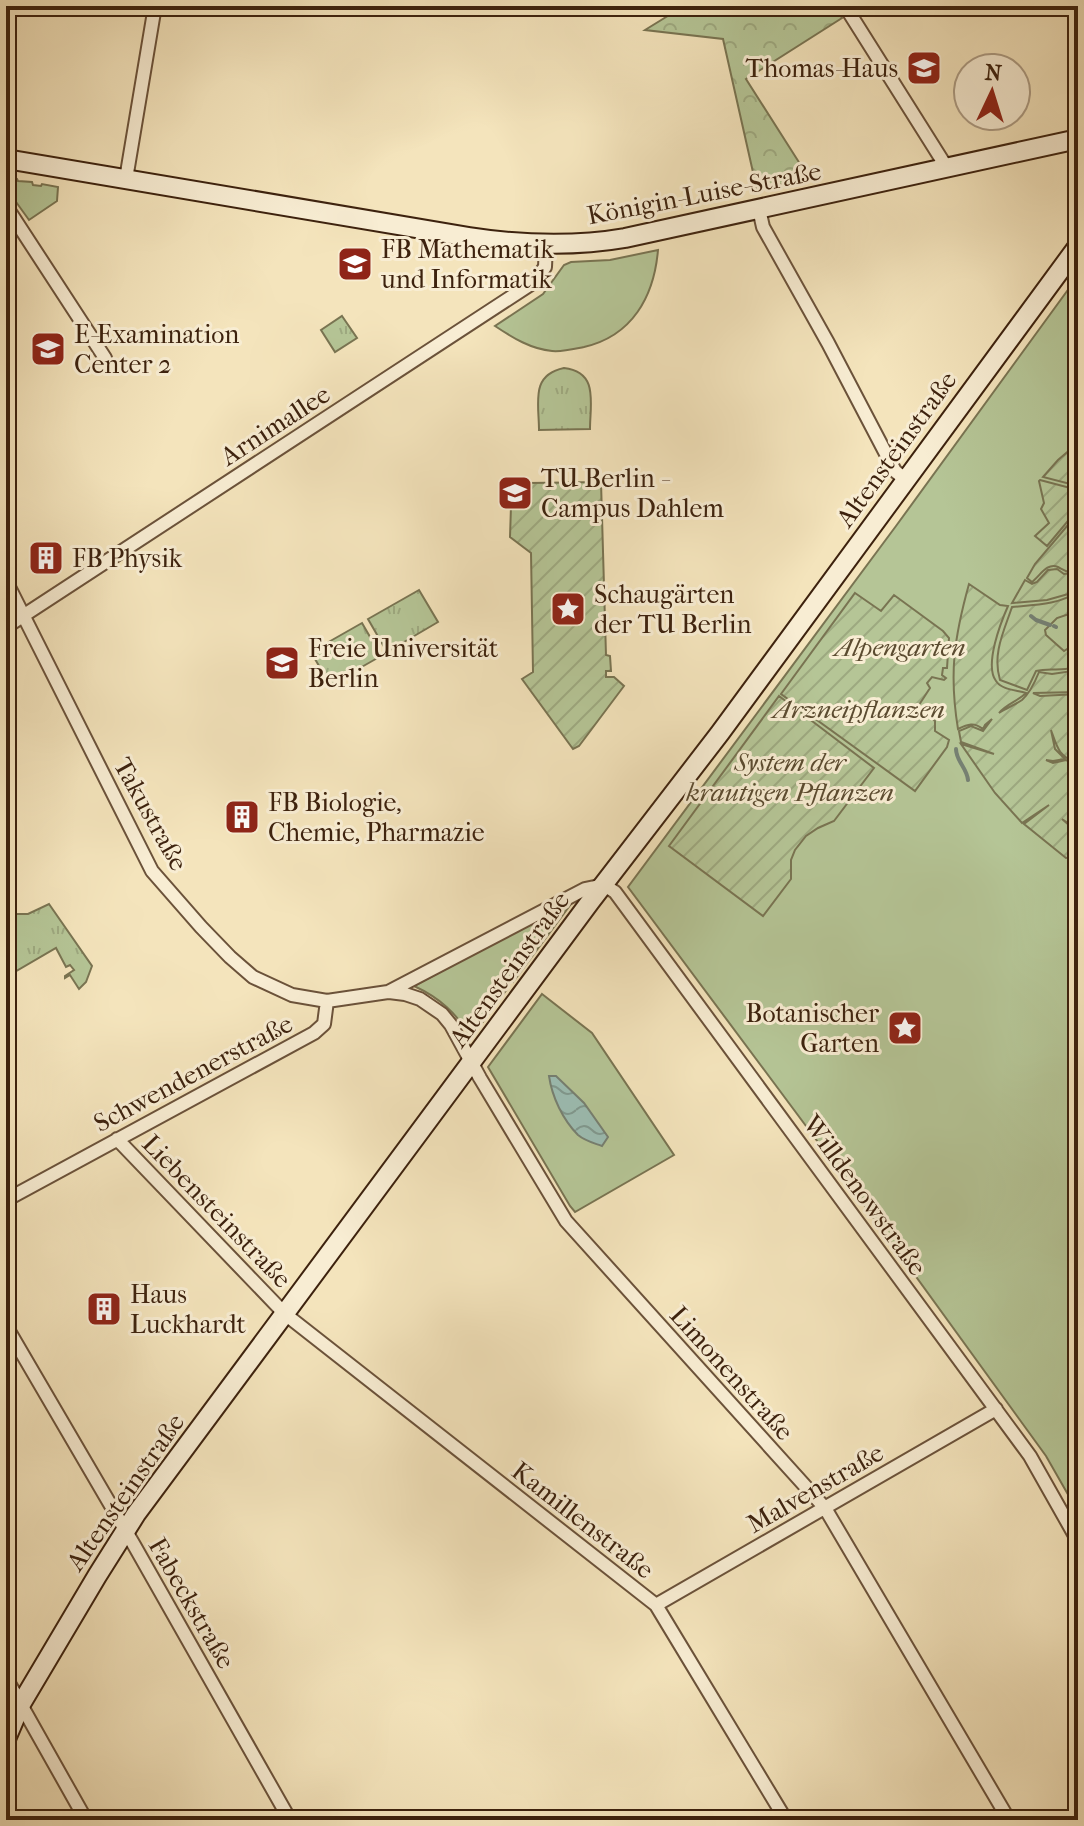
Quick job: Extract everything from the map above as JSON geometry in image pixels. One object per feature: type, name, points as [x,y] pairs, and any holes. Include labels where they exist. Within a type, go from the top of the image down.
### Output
[{"type":"main road","name":"Königin-Luise-Straße","points":[[6,159],[457,235],[546,245],[625,238],[1078,139]]},
{"type":"main road","name":"Altensteinstraße","points":[[6,1737],[21,1704],[125,1530],[1078,246]]},
{"type":"street","points":[[126,179],[155,6]]},
{"type":"street","points":[[845,6],[947,168]]},
{"type":"street","points":[[6,206],[105,358]]},
{"type":"street","points":[[759,209],[763,227],[895,471],[906,480]]},
{"type":"street","name":"Arnimallee","points":[[6,627],[534,282],[545,267],[546,245]]},
{"type":"street","name":"Takustraße","points":[[6,581],[152,871],[201,927],[253,977],[292,995],[327,1001]]},
{"type":"street","points":[[327,1001],[388,992],[585,889],[604,885]]},
{"type":"street","name":"Willdenowstraße","points":[[604,885],[615,892],[1030,1456],[1078,1541]]},
{"type":"street","name":"Limonenstraße","points":[[388,992],[420,999],[442,1014],[566,1221],[825,1508],[1009,1820]]},
{"type":"street","name":"Schwendenerstraße","points":[[6,1200],[314,1033],[324,1024],[327,1001]]},
{"type":"street","name":"Liebensteinstraße","points":[[117,1139],[285,1314]]},
{"type":"street","name":"Kamillenstraße","points":[[285,1314],[656,1605],[786,1820]]},
{"type":"street","name":"Fabeckstraße","points":[[6,1326],[290,1820]]},
{"type":"street","name":"Malvenstraße","points":[[656,1605],[996,1409]]},
{"type":"street","points":[[6,1678],[86,1820]]},
{"type":"green space","points":[[684,6],[834,6],[842,18],[746,79],[809,178],[757,190],[723,39],[645,30]]},
{"type":"green space","points":[[8,178],[32,182],[33,185],[58,187],[57,201],[29,220],[6,188]]},
{"type":"green space","points":[[658,250],[652,283],[638,312],[615,334],[601,342],[560,351],[544,350],[515,339],[495,326],[543,294],[564,265]]},
{"type":"green space","name":"Botanischer Garten","points":[[1078,276],[1078,1512],[1046,1456],[628,887]]},
{"type":"green space","points":[[342,316],[357,338],[335,352],[321,330]]},
{"type":"green space","points":[[564,368],[575,371],[588,382],[590,429],[539,430],[541,384],[553,372]]},
{"type":"green space","points":[[1078,443],[1078,486],[1043,477],[1058,460]]},
{"type":"green space","points":[[1040,480],[1078,490],[1078,509],[1047,546],[1035,536],[1049,523],[1041,509],[1044,503]]},
{"type":"green space","name":"Schaugärten der TU Berlin","points":[[601,482],[606,655],[610,656],[611,671],[606,671],[606,677],[614,677],[624,686],[579,746],[573,749],[522,679],[533,672],[531,553],[510,537],[511,506],[529,488],[529,483]]},
{"type":"green space","points":[[1078,513],[1078,550],[1075,551],[1073,567],[1069,572],[1050,566],[1032,582],[1027,578],[1035,564]]},
{"type":"green space","points":[[1057,569],[1064,574],[1071,573],[1072,593],[1047,600],[1012,603],[1025,580],[1032,584],[1048,570]]},
{"type":"green space","points":[[969,584],[1000,605],[1008,606],[995,644],[993,674],[1002,686],[1026,693],[999,713],[1025,697],[1039,672],[1072,671],[1078,692],[1033,693],[1040,696],[1078,694],[1078,765],[1060,751],[1051,730],[1055,749],[1065,759],[1046,760],[1053,763],[1066,760],[1078,766],[1078,830],[1062,819],[1078,833],[1078,856],[1066,858],[1024,824],[1049,805],[1022,823],[995,793],[961,744],[994,754],[961,742],[959,731],[971,726],[983,731],[992,719],[983,729],[971,724],[958,729],[954,656]]},
{"type":"green space","points":[[419,590],[438,622],[387,652],[368,619]]},
{"type":"green space","points":[[1078,591],[1078,611],[1057,618],[1045,630],[1046,635],[1064,651],[1078,642],[1078,665],[1068,669],[1036,671],[1027,690],[1000,680],[998,652],[1012,607],[1055,602]]},
{"type":"green space","points":[[855,593],[881,611],[894,595],[949,638],[947,668],[943,668],[942,675],[946,678],[932,677],[927,683],[930,688],[917,708],[935,721],[935,731],[949,740],[915,791],[781,694]]},
{"type":"green space","points":[[362,623],[381,656],[330,685],[311,652]]},
{"type":"green space","name":"System der krautigen Pflanzen","points":[[779,696],[874,768],[834,821],[806,836],[795,850],[791,860],[791,879],[763,916],[669,846]]},
{"type":"green space","points":[[574,900],[513,982],[509,980],[504,986],[507,989],[479,1027],[476,1026],[471,1037],[447,1007],[414,986],[543,916],[545,920],[548,914]]},
{"type":"green space","points":[[49,904],[92,966],[86,982],[79,989],[70,975],[65,978],[74,970],[70,965],[66,967],[56,948],[6,977],[6,914],[28,914]]},
{"type":"green space","points":[[542,994],[592,1033],[674,1155],[575,1212],[488,1067]]},
{"type":"water","points":[[549,1076],[556,1076],[584,1103],[608,1137],[602,1146],[581,1137],[573,1129],[556,1100]]},
{"type":"waterway","points":[[1031,616],[1050,625]]},
{"type":"waterway","points":[[956,749],[968,780]]},
{"type":"place","name":"Thomas-Haus","points":[[924,68]]},
{"type":"place","name":"FB Mathematik und Informatik","points":[[355,264]]},
{"type":"place","name":"E-Examination Center 2","points":[[48,349]]},
{"type":"place","name":"TU Berlin - Campus Dahlem","points":[[515,493]]},
{"type":"place","name":"FB Physik","points":[[46,558]]},
{"type":"place","name":"Schaugärten der TU Berlin","points":[[568,609]]},
{"type":"place","name":"Freie Universität Berlin","points":[[282,663]]},
{"type":"place","name":"FB Biologie, Chemie, Pharmazie","points":[[242,817]]},
{"type":"place","name":"Botanischer Garten","points":[[905,1028]]},
{"type":"place","name":"Haus Luckhardt","points":[[104,1309]]},
{"type":"park label","name":"Alpengarten","points":[[900,647]]},
{"type":"park label","name":"Arzneipflanzen","points":[[859,709]]}]
